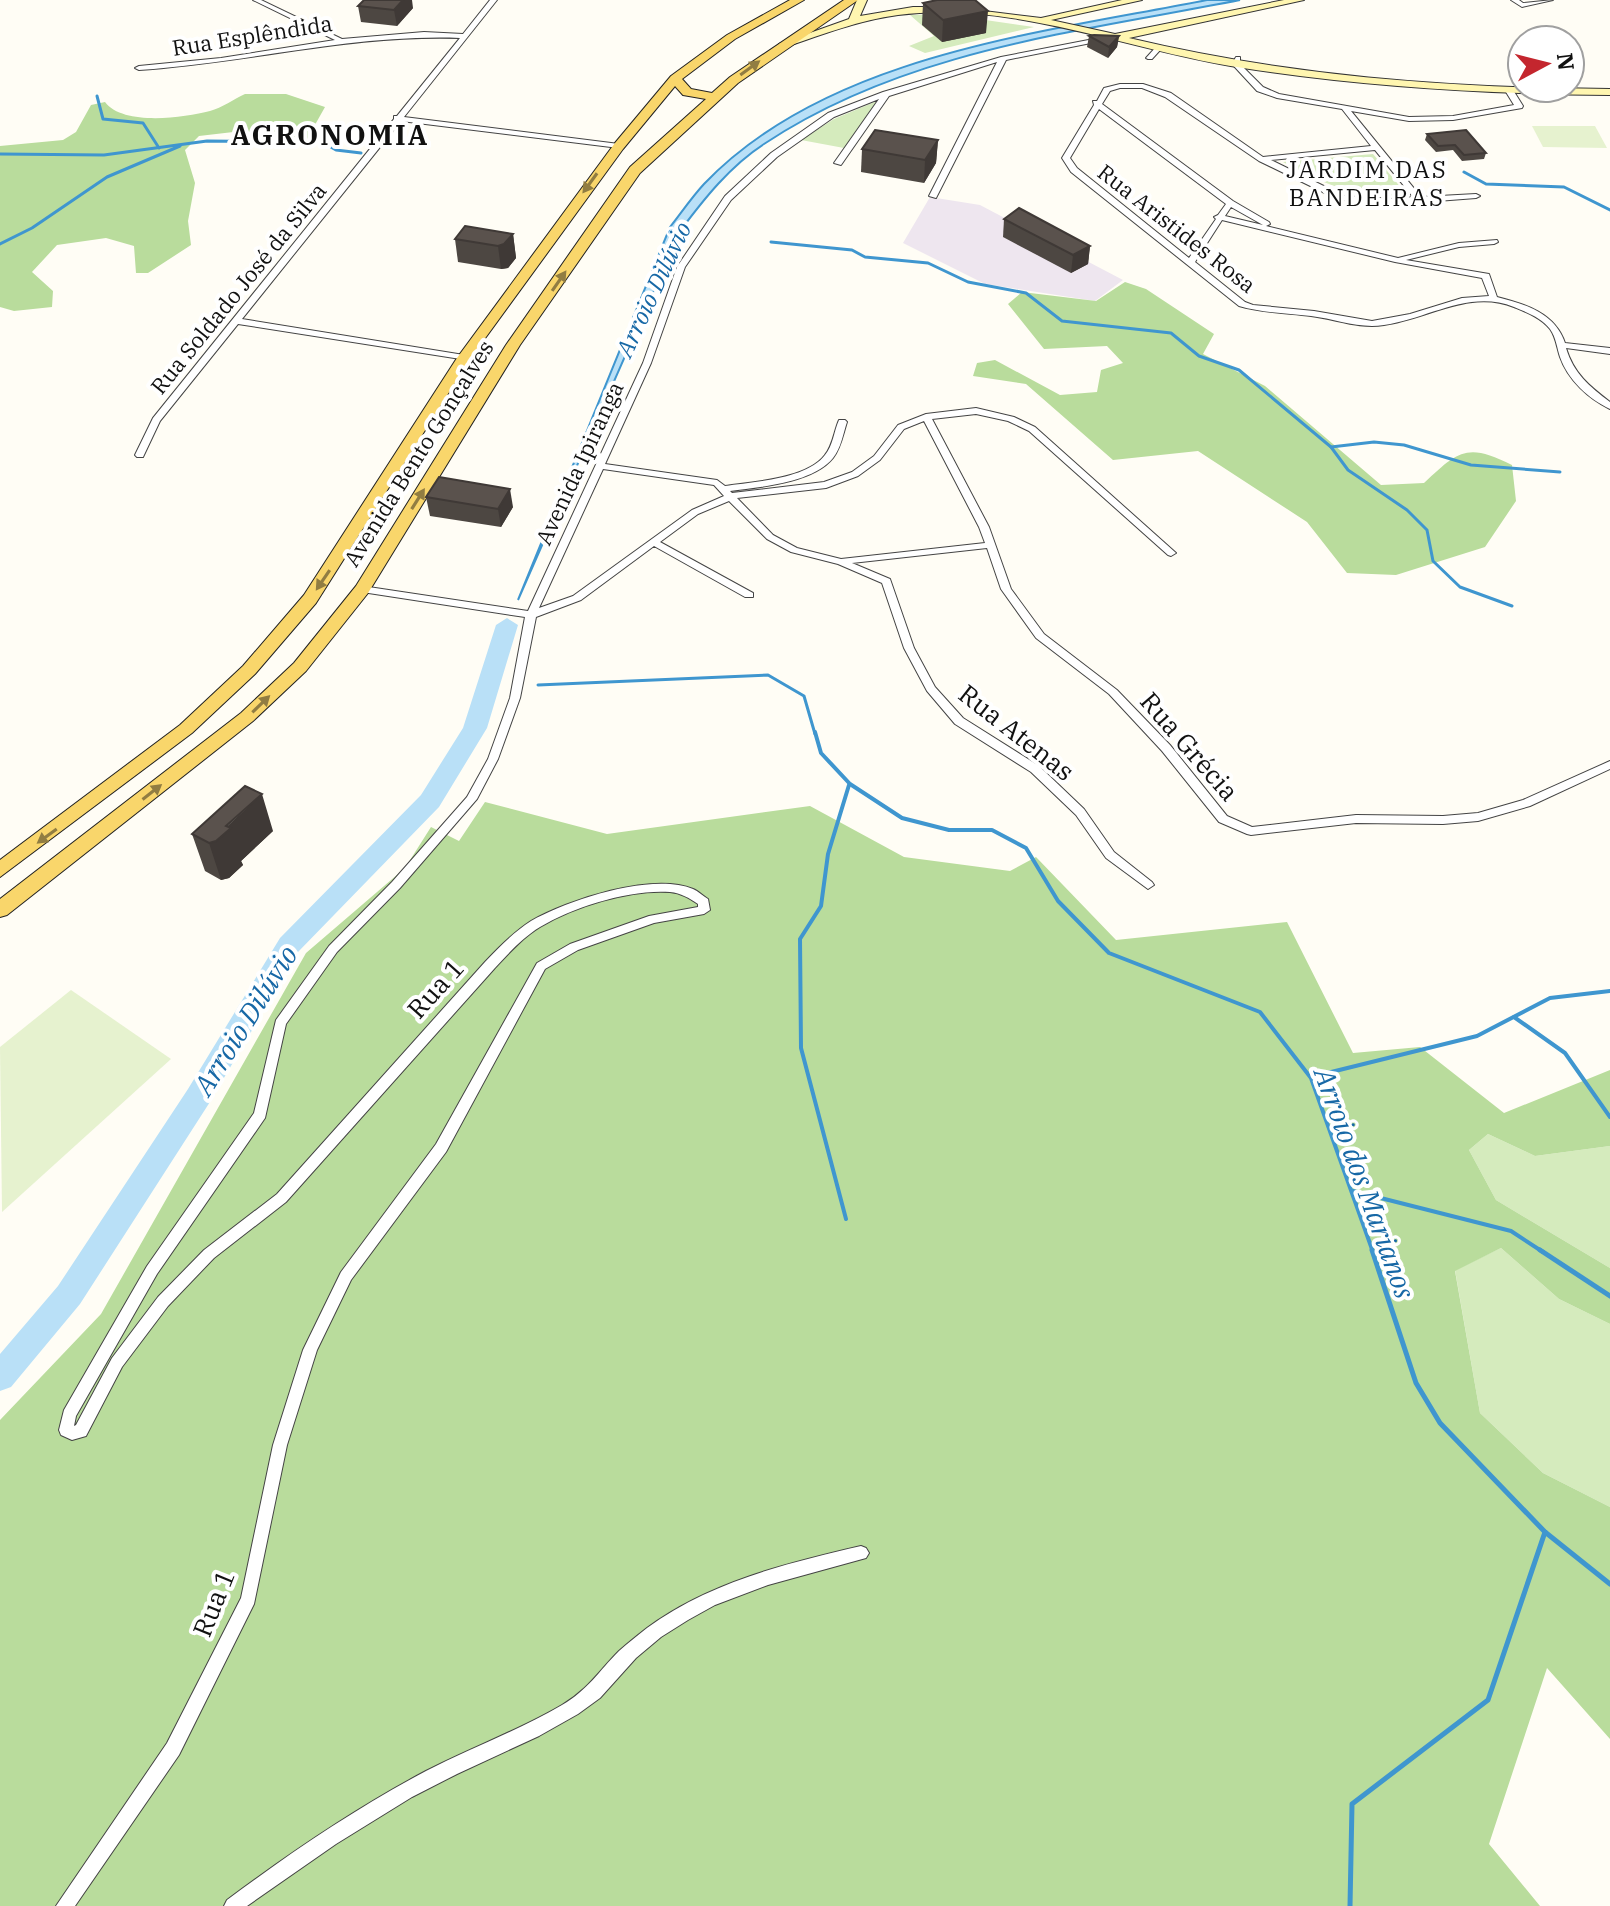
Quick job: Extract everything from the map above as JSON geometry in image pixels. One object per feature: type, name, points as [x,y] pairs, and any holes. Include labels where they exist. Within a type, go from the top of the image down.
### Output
[{"type":"main road","name":"Avenida Bento Gonçalves","points":[[0,870],[186,729],[249,670],[310,599],[464,358],[619,146],[675,79],[731,37],[798,0]]},
{"type":"main road","name":"Avenida Bento Gonçalves","points":[[0,910],[247,717],[300,667],[362,589],[513,345],[635,170],[714,97],[784,44],[852,0]]},
{"type":"main road","points":[[853,21],[862,0]]},
{"type":"main road","points":[[888,0],[896,7],[913,10],[1072,24],[1158,48],[1237,61],[1388,83],[1506,92]]},
{"type":"main road","points":[[961,0],[1084,33],[1109,34]]},
{"type":"main road","points":[[1049,22],[1137,0]]},
{"type":"main road","name":"Avenida Ipiranga","points":[[1109,34],[1124,35],[1299,0]]},
{"type":"main road","points":[[784,44],[853,21],[913,10]]},
{"type":"main road","points":[[1172,26],[1167,33],[1170,40],[1182,47]]},
{"type":"main road","points":[[1124,35],[1237,61],[1400,78],[1506,85]]},
{"type":"main road","points":[[675,79],[687,92],[714,97]]},
{"type":"main road","points":[[1586,86],[1610,85]]},
{"type":"main road","points":[[1586,92],[1610,92]]},
{"type":"street","points":[[256,0],[339,39]]},
{"type":"street","name":"Rua Soldado José da Silva","points":[[140,455],[156,420],[494,0]]},
{"type":"street","points":[[1514,0],[1522,5],[1550,0]]},
{"type":"street","name":"Rua Esplêndida","points":[[139,68],[192,66],[339,39],[423,32],[466,36]]},
{"type":"street","name":"Avenida Ipiranga","points":[[1068,45],[1084,33]]},
{"type":"street","name":"Avenida Ipiranga","points":[[531,615],[647,363],[681,267],[728,198],[794,139],[831,115],[886,94],[1003,58],[1109,34]]},
{"type":"street","points":[[1150,58],[1158,48]]},
{"type":"street","points":[[933,196],[1003,58]]},
{"type":"street","points":[[1237,61],[1260,89],[1277,96],[1409,119],[1453,118],[1518,104]]},
{"type":"street","points":[[1275,230],[1230,203],[1096,103],[1107,90],[1130,85],[1168,95],[1262,159],[1342,198],[1420,201],[1476,196]]},
{"type":"street","points":[[838,163],[886,94]]},
{"type":"street","name":"Rua Aristides Rosa","points":[[1096,103],[1068,153],[1067,164],[1229,296],[1264,312],[1313,314],[1350,323],[1392,321],[1472,297],[1494,300],[1537,314],[1555,327],[1564,345],[1569,368],[1585,388],[1610,406]]},
{"type":"street","points":[[1345,109],[1420,201]]},
{"type":"street","points":[[397,118],[619,146]]},
{"type":"street","points":[[1262,159],[1377,148]]},
{"type":"street","points":[[1190,263],[1230,203]]},
{"type":"street","points":[[1218,217],[1395,260],[1486,276],[1494,300]]},
{"type":"street","points":[[1395,260],[1459,245],[1494,242]]},
{"type":"street","points":[[237,321],[464,358]]},
{"type":"street","points":[[1564,345],[1610,351]]},
{"type":"street","points":[[599,466],[708,481],[728,492],[826,485],[855,474],[877,458],[901,427],[926,417],[976,411],[1011,419],[1032,429],[1171,553]]},
{"type":"street","name":"Rua Grécia","points":[[926,417],[991,545],[1006,589],[1040,636],[1113,692],[1166,748],[1223,819],[1235,827],[1251,831],[1357,819],[1428,823],[1496,813],[1565,789],[1578,777],[1610,765]]},
{"type":"street","points":[[362,589],[531,615],[577,598],[695,512],[728,492],[788,478],[829,458],[842,422]]},
{"type":"street","name":"Rua Atenas","points":[[728,492],[770,537],[794,550],[841,562],[886,581],[909,648],[931,689],[959,721],[1035,769],[1080,812],[1110,855],[1148,885]]},
{"type":"street","points":[[655,543],[749,595]]},
{"type":"street","points":[[841,562],[991,545]]},
{"type":"street","name":"Rua 1","points":[[65,1906],[173,1749],[248,1599],[284,1431],[310,1350],[346,1276],[441,1148],[541,966],[574,947],[653,919],[701,912],[705,906],[697,895],[657,888],[636,889],[583,901],[532,926],[485,972],[278,1203],[200,1262],[129,1340],[81,1431],[72,1433],[66,1430],[69,1415],[152,1270],[260,1114],[280,1023],[333,949],[396,885],[471,799],[493,759],[515,698],[531,615]]},
{"type":"street","points":[[233,1906],[282,1869],[432,1777],[501,1745],[589,1696],[629,1652],[690,1607],[775,1573],[861,1553]]},
{"type":"shaded area","points":[[930,197],[980,205],[1123,280],[1095,301],[985,284],[903,243]]},
{"type":"green space","points":[[944,14],[1034,27],[925,53],[909,46],[934,36],[910,15]]},
{"type":"green space","points":[[245,94],[286,94],[325,107],[307,139],[242,131],[199,136],[185,150],[195,183],[188,221],[191,245],[148,273],[136,273],[134,246],[106,238],[57,245],[32,272],[53,291],[52,307],[14,311],[0,307],[0,146],[63,140],[76,132],[91,105],[105,102],[125,115],[170,118],[214,110]]},
{"type":"green space","points":[[877,101],[844,148],[801,140],[834,119]]},
{"type":"green space","points":[[1532,126],[1595,126],[1607,148],[1543,147]]},
{"type":"green space","points":[[1373,154],[1407,195],[1342,189],[1283,162]]},
{"type":"green space","points":[[1125,282],[1146,289],[1214,334],[1203,354],[1265,386],[1381,485],[1424,483],[1455,457],[1473,452],[1512,465],[1516,501],[1485,547],[1396,575],[1347,573],[1307,522],[1198,451],[1113,460],[1026,384],[973,376],[977,363],[995,360],[1060,395],[1097,392],[1101,370],[1123,363],[1107,346],[1044,349],[1008,304],[1022,292],[1096,301]]},
{"type":"green space","points":[[485,802],[607,834],[810,806],[904,857],[1010,871],[1036,857],[1116,940],[1287,922],[1353,1053],[1420,1047],[1504,1113],[1610,1070],[1610,1146],[1535,1156],[1488,1134],[1469,1150],[1496,1200],[1610,1268],[1610,1324],[1559,1299],[1501,1248],[1455,1271],[1480,1413],[1543,1473],[1610,1507],[1610,1739],[1547,1668],[1489,1844],[1540,1906],[0,1906],[0,1420],[101,1314],[306,953],[405,868],[431,827],[459,841]]},
{"type":"green space","points":[[71,990],[171,1059],[2,1212],[0,1047]]},
{"type":"green space","points":[[1488,1134],[1535,1156],[1610,1146],[1610,1268],[1496,1200],[1469,1150]]},
{"type":"green space","points":[[1501,1248],[1559,1299],[1610,1324],[1610,1507],[1543,1473],[1480,1413],[1455,1270]]},
{"type":"water","name":"Arroio Dilúvio","points":[[1207,0],[1240,0],[1055,35],[934,66],[875,86],[818,112],[740,162],[708,195],[680,231],[518,600],[670,227],[704,184],[754,140],[811,105],[873,78],[939,56],[1007,39]]},
{"type":"building","points":[[364,0],[403,0],[394,10],[358,6]]},
{"type":"building","points":[[975,0],[988,11],[943,20],[923,3]]},
{"type":"building","points":[[1089,36],[1119,36],[1109,47]]},
{"type":"building","points":[[875,130],[938,140],[925,160],[862,149]]},
{"type":"building","points":[[1466,130],[1486,153],[1464,155],[1455,145],[1438,146],[1427,134]]},
{"type":"building","points":[[1019,208],[1090,246],[1073,255],[1004,219]]},
{"type":"building","points":[[465,226],[513,234],[498,246],[455,239]]},
{"type":"building","points":[[439,477],[510,489],[498,509],[426,497]]},
{"type":"building","points":[[245,786],[262,794],[226,826],[231,828],[209,843],[192,834]]},
{"type":"waterway","points":[[97,96],[103,119],[143,123],[159,148]]},
{"type":"waterway","points":[[159,148],[207,141],[322,142],[336,150],[361,153]]},
{"type":"waterway","points":[[0,244],[32,228],[107,177],[180,146]]},
{"type":"waterway","points":[[0,154],[104,155],[159,148]]},
{"type":"waterway","points":[[1464,172],[1486,184],[1564,187],[1610,210]]},
{"type":"waterway","points":[[771,242],[852,250],[865,257],[928,263],[968,282],[1026,293],[1062,321],[1171,333],[1199,356],[1239,370],[1331,447]]},
{"type":"waterway","points":[[1331,447],[1374,442],[1404,445],[1471,465],[1560,472]]},
{"type":"waterway","points":[[1331,447],[1348,470],[1407,510],[1427,530],[1433,561],[1460,587],[1512,606]]},
{"type":"waterway","name":"Arroio Dilúvio","points":[[0,1377],[69,1295],[198,1097],[289,945],[430,801],[475,728],[507,625]]},
{"type":"waterway","name":"Arroio dos Marianos","points":[[538,685],[768,675],[804,696],[815,734]]},
{"type":"waterway","name":"Arroio dos Marianos","points":[[815,732],[821,753],[850,784],[902,818],[949,830],[992,830],[1026,848],[1058,901],[1109,953],[1260,1012],[1311,1078],[1373,1252]]},
{"type":"waterway","points":[[846,1219],[801,1048],[800,939],[821,906],[828,854],[849,785]]},
{"type":"waterway","points":[[1311,1077],[1477,1036],[1550,998],[1610,991]]},
{"type":"waterway","points":[[1514,1017],[1565,1053],[1610,1117]]},
{"type":"waterway","points":[[1353,1191],[1511,1231],[1543,1252]]},
{"type":"waterway","name":"Arroio dos Marianos","points":[[1372,1250],[1416,1383],[1440,1423],[1545,1532]]},
{"type":"waterway","points":[[1540,1250],[1610,1296]]},
{"type":"waterway","points":[[1350,1906],[1352,1804],[1488,1700],[1545,1532]]},
{"type":"waterway","name":"Arroio dos Marianos","points":[[1545,1532],[1610,1584]]},
{"type":"district","name":"AGRONOMIA","points":[[330,134]]},
{"type":"district","name":"JARDIM DAS BANDEIRAS","points":[[1367,183]]}]
